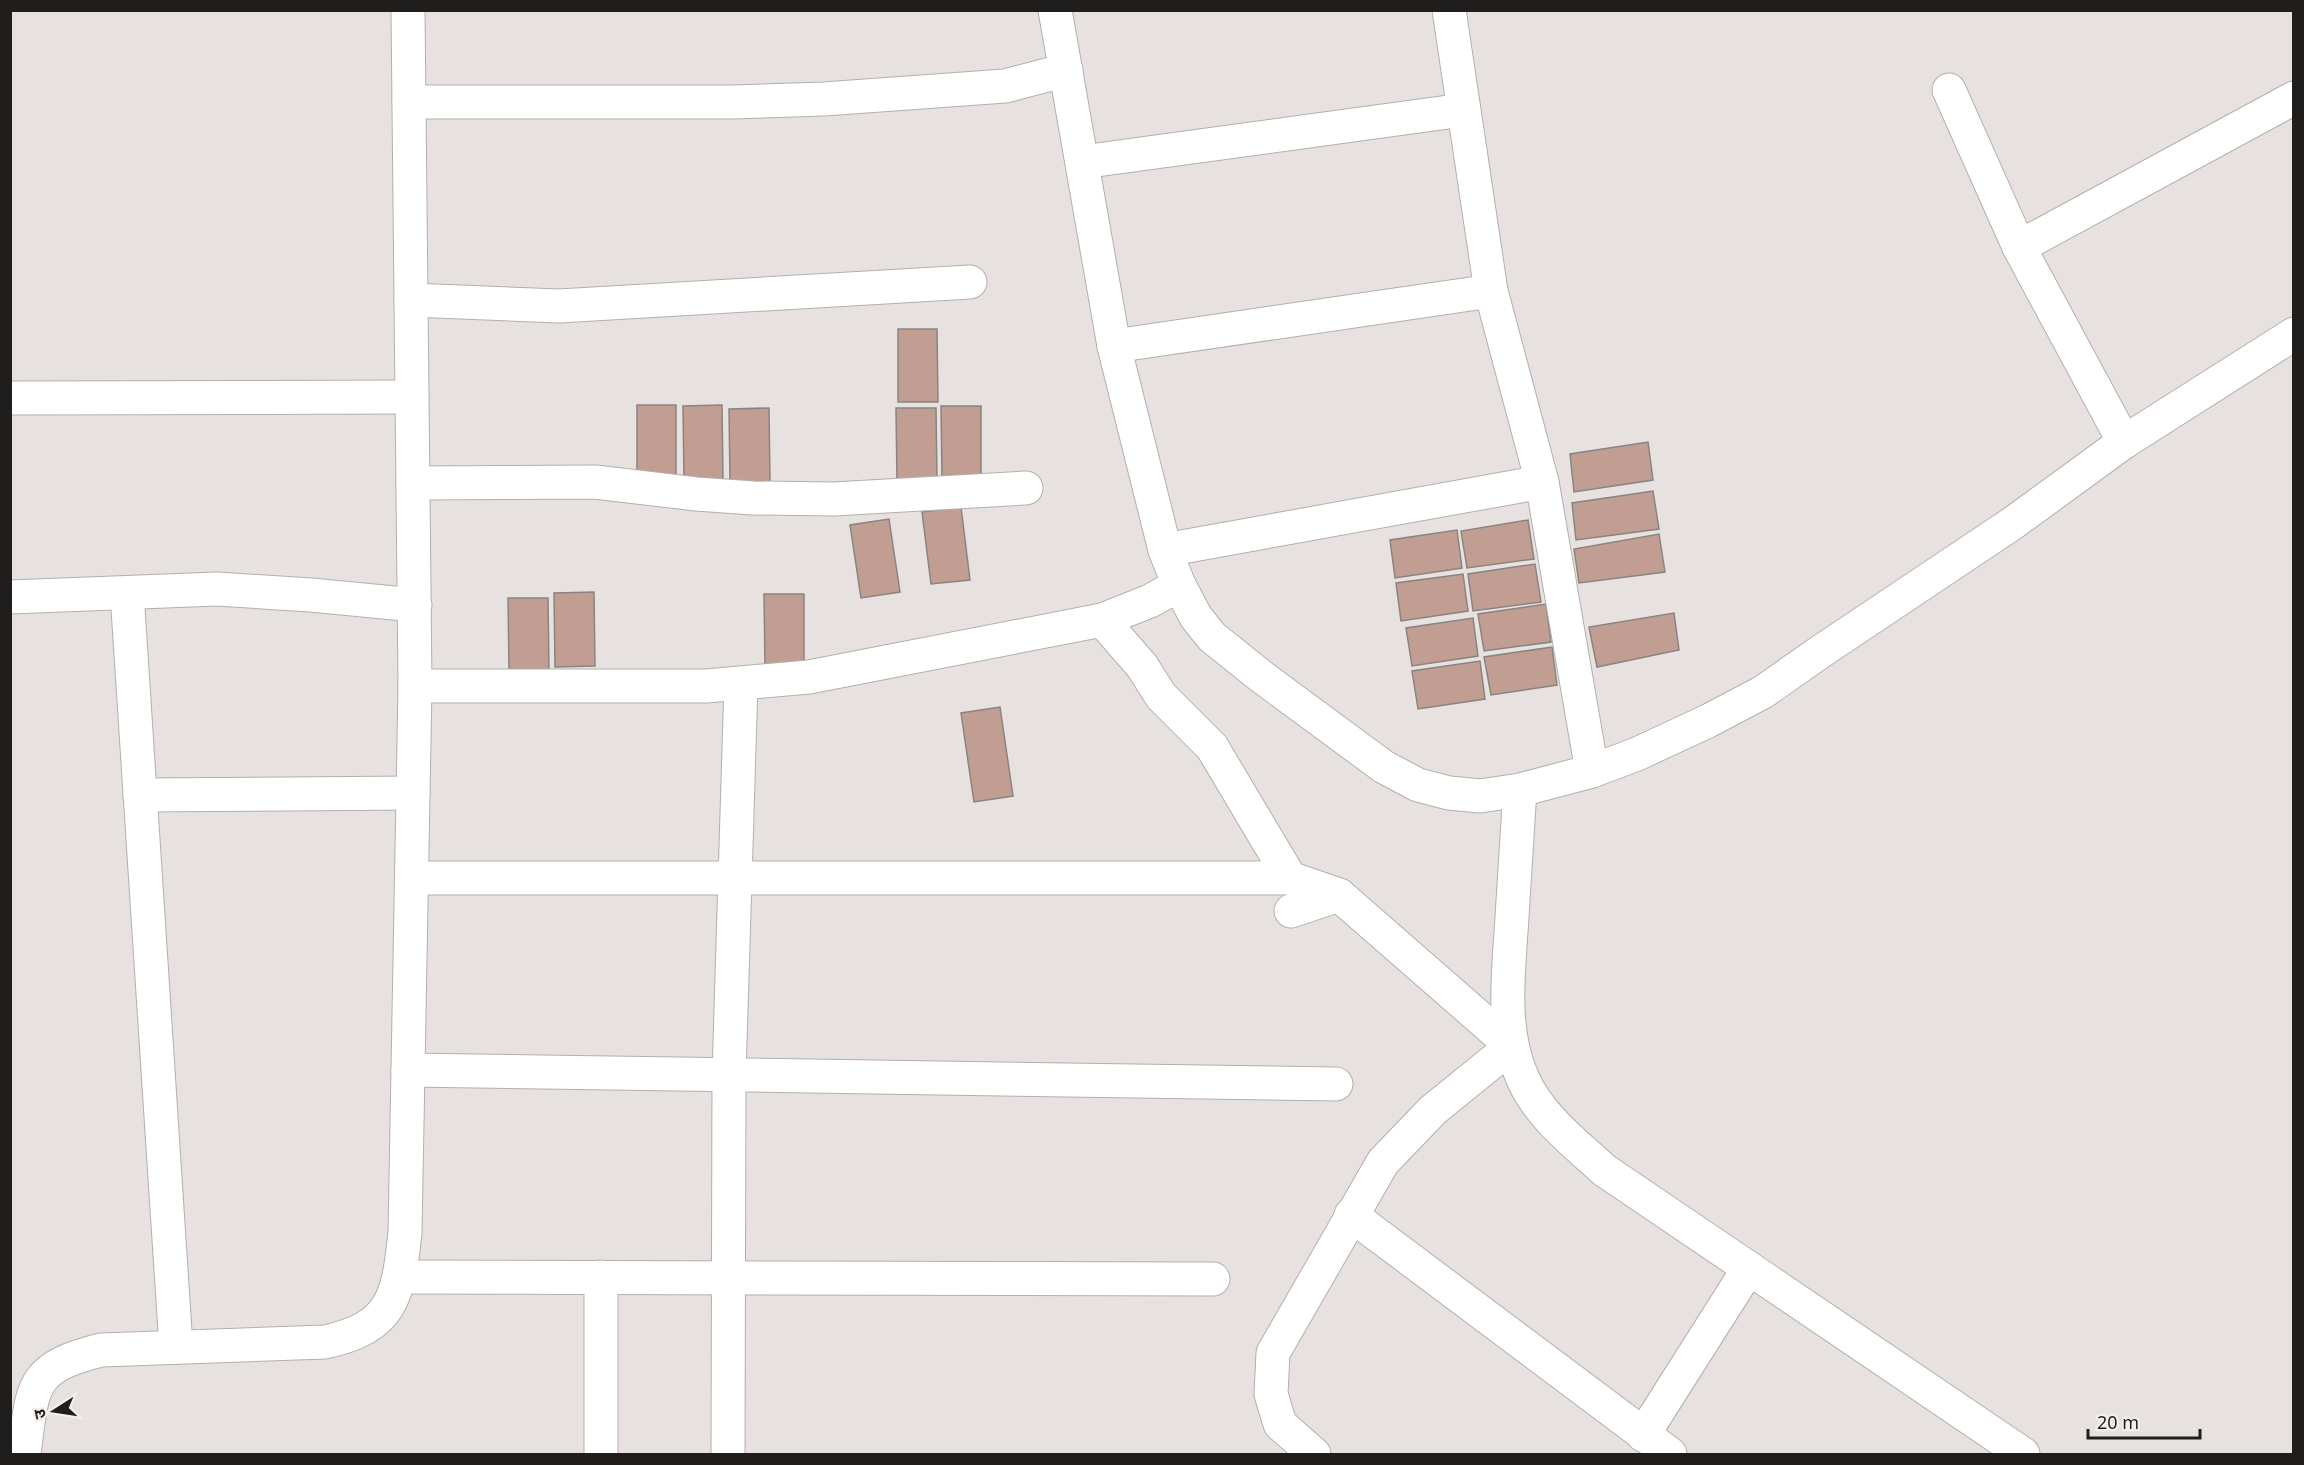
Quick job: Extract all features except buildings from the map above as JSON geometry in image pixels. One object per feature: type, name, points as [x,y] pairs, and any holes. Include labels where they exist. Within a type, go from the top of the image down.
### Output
[{"type":"street","points":[[24,1455],[34,1392],[43,1375],[57,1364],[101,1350],[325,1342],[342,1338],[364,1330],[378,1320],[392,1299],[400,1277],[405,1233],[415,687],[408,10]]},
{"type":"street","points":[[1055,10],[1055,74],[1082,162],[1114,346],[1165,550],[1179,585],[1196,617],[1212,637],[1384,767],[1418,785],[1449,793],[1480,796],[1520,790],[1592,771],[1657,745],[1763,692],[1829,645],[2013,523],[2124,442],[2294,334]]},
{"type":"street","points":[[1449,10],[1491,291],[1542,482],[1592,771]]},
{"type":"street","points":[[409,102],[734,102],[1005,86],[1055,74]]},
{"type":"street","points":[[1949,90],[2019,247],[2124,442]]},
{"type":"street","points":[[2019,247],[2294,98]]},
{"type":"street","points":[[1082,162],[1463,110]]},
{"type":"street","points":[[411,300],[559,306],[970,282]]},
{"type":"street","points":[[1114,346],[1491,291]]},
{"type":"street","points":[[10,398],[412,398]]},
{"type":"street","points":[[413,483],[595,482],[696,495],[811,499],[1026,488]]},
{"type":"street","points":[[1165,550],[1542,482]]},
{"type":"street","points":[[415,687],[741,684],[809,677],[1102,620],[1150,601],[1179,585]]},
{"type":"street","points":[[10,597],[217,589],[415,605]]},
{"type":"street","points":[[127,593],[176,1347]]},
{"type":"street","points":[[1102,620],[1142,666],[1161,696],[1212,747],[1290,878]]},
{"type":"street","points":[[728,1455],[729,1074],[741,684]]},
{"type":"street","points":[[1520,790],[1509,967],[1509,1014],[1512,1046],[1523,1080],[1548,1118],[1604,1170],[2023,1455]]},
{"type":"street","points":[[140,795],[413,793]]},
{"type":"street","points":[[412,878],[1290,878],[1339,895],[1512,1046]]},
{"type":"street","points":[[1291,910],[1339,895]]},
{"type":"street","points":[[1314,1455],[1280,1424],[1270,1394],[1273,1353],[1383,1162],[1433,1110],[1512,1046]]},
{"type":"street","points":[[408,1070],[1336,1084]]},
{"type":"street","points":[[1351,1215],[1670,1455]]},
{"type":"street","points":[[1643,1435],[1749,1268]]},
{"type":"street","points":[[400,1277],[1213,1280]]},
{"type":"street","points":[[601,1278],[601,1455]]}]
